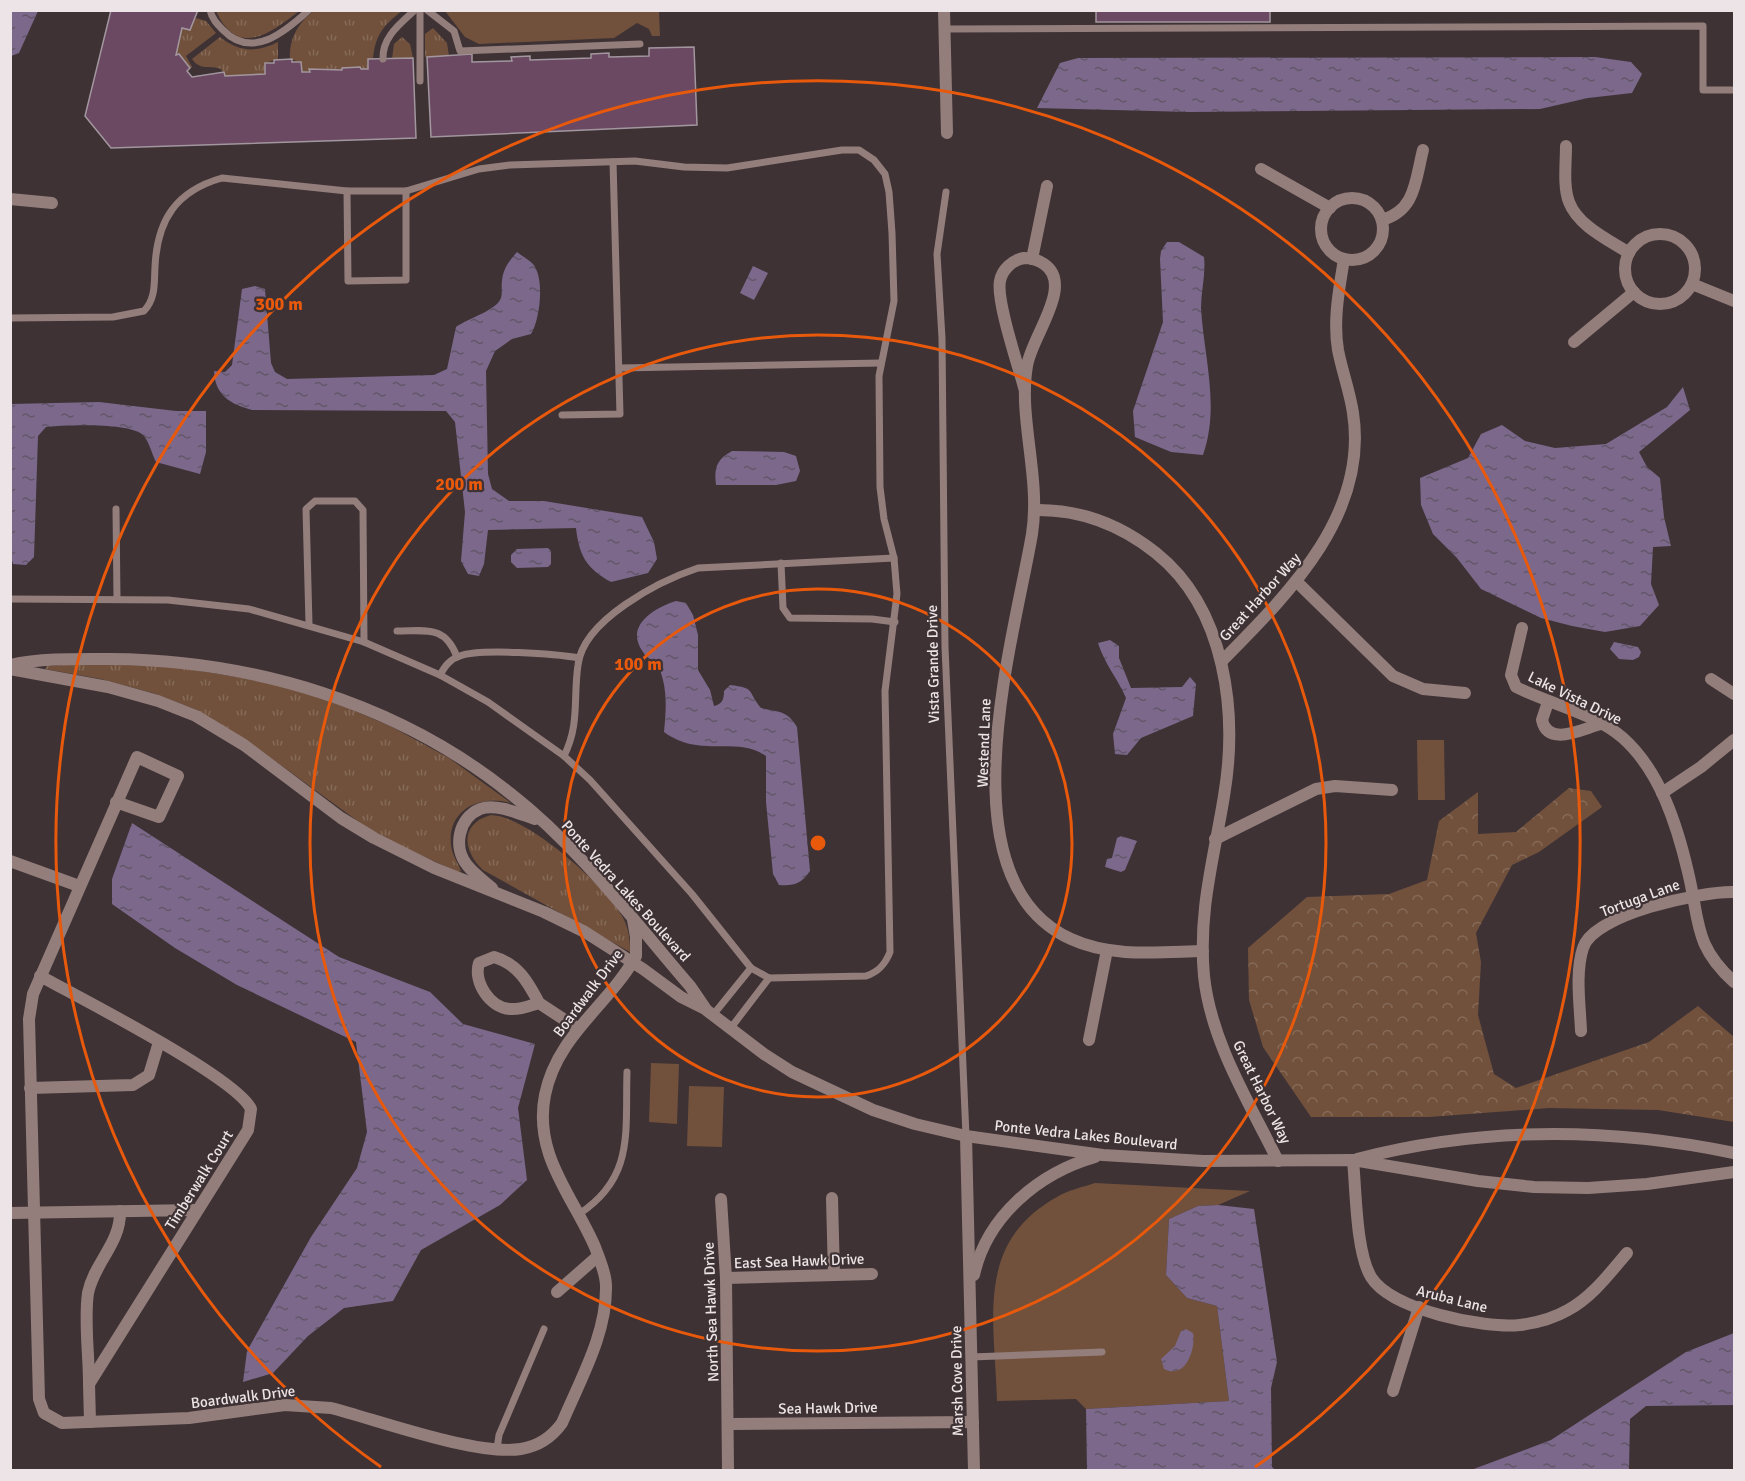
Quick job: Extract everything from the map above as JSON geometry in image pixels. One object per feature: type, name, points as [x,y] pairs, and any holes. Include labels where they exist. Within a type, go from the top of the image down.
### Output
[{"type":"street","points":[[944,10],[947,133]]},
{"type":"street","points":[[1566,146],[1567,190],[1569,202],[1576,214],[1597,232],[1629,253]]},
{"type":"street","points":[[1382,220],[1396,216],[1404,210],[1410,200],[1423,150]]},
{"type":"street","points":[[1261,169],[1330,208]]},
{"type":"street","points":[[1032,259],[1047,186]]},
{"type":"street","points":[[10,199],[52,203]]},
{"type":"street","points":[[1346,199],[1357,199],[1368,203],[1382,220],[1381,242],[1375,251],[1356,260],[1344,259],[1328,249],[1323,240],[1323,217],[1330,208],[1346,199]]},
{"type":"street","points":[[1653,235],[1666,235],[1678,239],[1688,248],[1694,259],[1695,272],[1692,284],[1685,294],[1663,304],[1650,303],[1634,292],[1625,271],[1629,253],[1642,240],[1653,235]]},
{"type":"street","points":[[1032,259],[1048,267],[1055,277],[1057,288],[1053,302],[1032,344],[1025,391],[999,290],[1005,270],[1014,262],[1032,259]]},
{"type":"street","name":"Great Harbor Way","points":[[1278,1161],[1223,1047],[1212,1013],[1203,951],[1203,909],[1224,796],[1228,759],[1229,717],[1221,662],[1297,582],[1332,526],[1351,473],[1354,441],[1353,414],[1338,350],[1336,326],[1344,259]]},
{"type":"street","points":[[1692,284],[1734,301]]},
{"type":"street","points":[[1574,342],[1634,292]]},
{"type":"street","name":"Westend Lane","points":[[1025,391],[1034,474],[1034,510],[999,706],[998,805],[1001,844],[1011,878],[1035,912],[1070,939],[1107,950],[1203,951]]},
{"type":"street","points":[[1034,510],[1074,513],[1100,520],[1129,535],[1162,558],[1193,596],[1212,634],[1221,662]]},
{"type":"street","points":[[1297,582],[1346,627],[1377,664],[1393,676],[1423,689],[1465,693]]},
{"type":"street","name":"Lake Vista Drive","points":[[1522,628],[1511,675],[1516,687],[1601,723],[1639,754],[1653,774],[1680,843],[1701,938],[1707,953],[1734,982]]},
{"type":"street","name":"Ponte Vedra Lakes Boulevard","points":[[10,665],[34,660],[65,659],[171,660],[235,669],[300,686],[369,710],[425,737],[493,780],[542,821],[588,866],[690,986],[709,1012]]},
{"type":"street","name":"Ponte Vedra Lakes Boulevard","points":[[10,669],[108,687],[158,701],[196,716],[244,745],[341,818],[374,838],[434,868],[500,894],[585,932],[681,997],[709,1012],[792,1072],[832,1093],[915,1124],[966,1136],[1103,1155],[1203,1161],[1353,1160],[1490,1136],[1547,1132],[1650,1138],[1734,1153]]},
{"type":"street","points":[[1711,679],[1734,694]]},
{"type":"street","points":[[1548,702],[1542,720],[1548,731],[1555,735],[1565,735],[1601,723]]},
{"type":"street","points":[[1662,793],[1701,767],[1734,740]]},
{"type":"street","name":"Boardwalk Drive","points":[[116,802],[159,817],[178,776],[137,757],[116,802],[39,976],[29,1019],[39,1399],[44,1413],[62,1423],[189,1418],[308,1404],[331,1407],[471,1446],[520,1449],[542,1443],[562,1423],[601,1330],[606,1307],[606,1283],[598,1256],[579,1214],[552,1166],[544,1137],[543,1116],[551,1075],[577,1028],[632,962],[637,948],[633,920]]},
{"type":"street","points":[[1215,839],[1316,789],[1335,786],[1392,790]]},
{"type":"street","points":[[500,894],[466,865],[460,852],[459,837],[463,825],[480,809],[495,808],[542,821]]},
{"type":"street","points":[[10,861],[79,886]]},
{"type":"street","name":"Tortuga Lane","points":[[1581,1031],[1579,970],[1583,947],[1596,930],[1620,919],[1692,894],[1734,892]]},
{"type":"street","points":[[1089,1040],[1107,950]]},
{"type":"street","points":[[538,1003],[509,1009],[495,1004],[478,979],[476,971],[479,963],[494,957],[512,965],[529,982],[538,1003],[577,1028]]},
{"type":"street","name":"Timberwalk Court","points":[[39,976],[159,1042],[242,1095],[251,1109],[252,1118],[248,1130],[89,1384]]},
{"type":"street","points":[[30,1088],[133,1086],[149,1075],[159,1042]]},
{"type":"street","name":"Marsh Cove Drive","points":[[966,1136],[974,1470]]},
{"type":"street","name":"Marsh Cove Drive","points":[[970,1290],[984,1245],[1012,1205],[1053,1174],[1103,1155]]},
{"type":"street","name":"Ponte Vedra Lakes Boulevard","points":[[1353,1160],[1478,1182],[1534,1187],[1588,1188],[1647,1184],[1734,1172]]},
{"type":"street","name":"Aruba Lane","points":[[1353,1160],[1358,1218],[1366,1267],[1373,1280],[1385,1292],[1419,1307],[1493,1325],[1519,1325],[1548,1319],[1567,1311],[1585,1299],[1627,1253]]},
{"type":"street","points":[[832,1198],[834,1275]]},
{"type":"street","name":"North Sea Hawk Drive","points":[[721,1199],[726,1278],[730,1424]]},
{"type":"street","points":[[10,1213],[33,1210],[197,1210]]},
{"type":"street","points":[[90,1422],[88,1294],[93,1279],[116,1237],[120,1211]]},
{"type":"street","points":[[557,1292],[598,1256]]},
{"type":"street","name":"East Sea Hawk Drive","points":[[726,1278],[872,1274]]},
{"type":"street","points":[[1393,1391],[1419,1307]]},
{"type":"street","name":"Sea Hawk Drive","points":[[730,1424],[973,1422]]},
{"type":"street","points":[[728,1470],[730,1424]]},
{"type":"lane","points":[[210,10],[212,18],[229,36],[246,44],[267,42],[286,31],[309,10]]},
{"type":"lane","points":[[383,59],[383,49],[393,31],[415,10]]},
{"type":"lane","points":[[420,10],[420,81]]},
{"type":"lane","points":[[427,10],[454,31],[460,51],[640,44]]},
{"type":"lane","points":[[945,29],[1703,26],[1704,90],[1734,90]]},
{"type":"lane","points":[[10,318],[113,317],[144,310],[153,295],[158,234],[166,217],[178,202],[202,184],[222,178],[251,179],[347,191],[406,191],[479,169],[510,165],[613,162],[727,168],[842,150],[859,150],[874,160],[885,174],[890,192],[894,301],[881,363],[880,487],[884,519],[894,558],[897,594],[885,691],[890,941],[887,961],[874,973],[866,976],[769,978],[751,968],[633,826],[564,756],[488,702],[440,675],[364,642],[275,615],[216,604],[117,598],[10,599]]},
{"type":"lane","points":[[561,415],[620,414],[613,162]]},
{"type":"lane","points":[[347,191],[348,281],[406,280],[406,191]]},
{"type":"lane","name":"Vista Grande Drive","points":[[946,192],[937,254],[942,338],[945,647],[966,1136]]},
{"type":"lane","points":[[620,368],[881,363]]},
{"type":"lane","points":[[309,624],[306,509],[315,501],[355,501],[363,510],[364,642]]},
{"type":"lane","points":[[116,509],[117,598]]},
{"type":"lane","points":[[564,756],[575,727],[579,658],[591,634],[608,616],[681,573],[709,566],[894,558]]},
{"type":"lane","points":[[781,563],[783,608],[790,618],[872,619],[895,622]]},
{"type":"lane","points":[[397,631],[430,631],[444,635],[452,643],[457,657]]},
{"type":"lane","points":[[440,675],[447,664],[465,654],[544,653],[579,658]]},
{"type":"lane","points":[[709,1012],[751,968]]},
{"type":"lane","points":[[730,1029],[769,978]]},
{"type":"lane","points":[[579,1214],[605,1193],[617,1175],[623,1150],[627,1072]]},
{"type":"lane","points":[[497,1449],[499,1435],[544,1329]]},
{"type":"lane","points":[[971,1357],[1102,1352]]},
{"type":"green space","points":[[216,11],[299,11],[266,33],[245,38],[234,34],[225,26]]},
{"type":"green space","points":[[314,11],[402,11],[390,21],[378,37],[373,59],[368,60],[368,69],[360,67],[302,72],[300,62],[290,59],[291,44],[299,26]]},
{"type":"green space","points":[[445,11],[659,11],[660,36],[652,36],[649,29],[637,23],[614,38],[479,44],[465,37]]},
{"type":"green space","points":[[196,18],[206,21],[216,33],[186,56],[192,67],[190,68],[179,55],[176,55],[182,28],[189,29]]},
{"type":"green space","points":[[433,28],[447,43],[449,56],[425,57],[425,34]]},
{"type":"green space","points":[[220,37],[234,46],[248,49],[262,48],[278,42],[278,59],[265,63],[265,74],[225,76],[221,69],[195,63],[192,59]]},
{"type":"green space","points":[[402,37],[410,44],[413,58],[392,59],[394,44]]},
{"type":"green space","points":[[80,664],[169,666],[269,682],[332,701],[392,727],[449,758],[511,803],[488,801],[478,803],[468,807],[460,814],[451,832],[452,849],[461,871],[458,872],[396,844],[366,827],[260,750],[197,710],[156,694],[101,679],[45,669],[47,666]]},
{"type":"green space","points":[[1417,740],[1444,740],[1445,800],[1418,800]]},
{"type":"green space","points":[[1569,788],[1591,791],[1602,807],[1539,852],[1512,865],[1476,933],[1481,962],[1478,1015],[1494,1074],[1516,1088],[1649,1042],[1698,1006],[1734,1037],[1734,1122],[1658,1110],[1549,1108],[1429,1117],[1311,1117],[1263,1047],[1249,1000],[1248,948],[1307,897],[1389,894],[1427,880],[1439,821],[1478,792],[1478,834],[1516,832]]},
{"type":"green space","points":[[491,815],[506,818],[544,839],[583,871],[622,916],[629,934],[630,952],[483,870],[476,863],[468,847],[469,831],[481,819]]},
{"type":"green space","points":[[651,1063],[679,1064],[677,1124],[649,1122]]},
{"type":"green space","points":[[689,1086],[724,1087],[722,1147],[687,1146]]},
{"type":"green space","points":[[1095,1183],[1250,1191],[1218,1205],[1198,1206],[1169,1219],[1166,1275],[1187,1298],[1217,1306],[1229,1401],[1086,1409],[1076,1399],[997,1401],[993,1313],[995,1286],[1001,1261],[1012,1237],[1031,1216],[1061,1195]]},
{"type":"water","points":[[11,10],[38,11],[19,53],[11,56]]},
{"type":"water","points":[[1595,57],[1631,62],[1642,74],[1632,93],[1588,98],[1540,109],[1190,112],[1037,108],[1060,63],[1078,58]]},
{"type":"water","points":[[1167,242],[1179,242],[1204,257],[1201,308],[1211,400],[1208,437],[1203,455],[1171,452],[1135,437],[1133,411],[1163,322],[1160,259],[1161,251]]},
{"type":"water","points":[[517,252],[537,270],[540,289],[539,309],[531,334],[512,339],[495,351],[486,371],[488,474],[492,489],[509,501],[544,501],[642,517],[654,542],[657,559],[648,573],[611,582],[602,577],[585,560],[579,546],[576,528],[488,530],[484,564],[479,576],[468,574],[461,561],[465,512],[455,422],[446,411],[252,410],[237,405],[225,397],[217,386],[214,371],[225,372],[232,365],[242,289],[255,286],[265,289],[271,363],[275,372],[287,379],[434,375],[447,369],[456,327],[487,311],[500,300],[504,273]]},
{"type":"water","points":[[753,266],[768,273],[754,300],[740,293]]},
{"type":"water","points":[[1683,387],[1690,410],[1639,452],[1647,467],[1660,478],[1664,517],[1671,546],[1653,547],[1651,584],[1659,605],[1640,626],[1605,632],[1541,618],[1481,589],[1457,558],[1433,534],[1421,505],[1420,478],[1468,458],[1481,434],[1502,425],[1525,441],[1555,448],[1606,444],[1667,407]]},
{"type":"water","points":[[99,402],[176,411],[206,411],[206,452],[200,474],[156,462],[144,436],[126,428],[113,426],[46,427],[38,436],[34,557],[26,565],[13,564],[10,553],[11,404]]},
{"type":"water","points":[[732,451],[784,452],[796,456],[800,471],[796,481],[776,485],[716,485],[717,465]]},
{"type":"water","points":[[548,548],[551,551],[551,564],[548,567],[517,568],[511,562],[511,555],[517,549]]},
{"type":"water","points":[[676,601],[686,603],[693,615],[698,635],[698,670],[710,690],[714,706],[722,701],[724,691],[730,685],[744,687],[750,691],[761,708],[777,711],[790,717],[797,727],[810,871],[797,883],[779,885],[773,874],[766,802],[766,756],[743,747],[691,744],[664,732],[666,700],[662,676],[659,668],[643,652],[638,643],[637,634],[639,626],[651,613]]},
{"type":"water","points":[[1110,640],[1119,646],[1119,658],[1131,688],[1182,687],[1190,677],[1196,684],[1193,716],[1141,738],[1127,755],[1115,754],[1113,734],[1126,698],[1098,643]]},
{"type":"water","points":[[1614,642],[1638,647],[1641,652],[1639,657],[1633,660],[1619,659],[1610,649]]},
{"type":"water","points":[[132,823],[339,957],[430,992],[463,1024],[535,1044],[518,1108],[527,1180],[500,1205],[421,1250],[393,1301],[344,1308],[308,1336],[273,1373],[243,1382],[247,1351],[311,1237],[357,1168],[367,1132],[356,1042],[237,985],[175,948],[112,904],[112,879]]},
{"type":"water","points":[[1121,836],[1137,841],[1125,870],[1121,872],[1105,867],[1107,859],[1112,858],[1117,838]]},
{"type":"water","points":[[1218,1205],[1254,1209],[1277,1362],[1271,1388],[1272,1467],[1275,1470],[1087,1470],[1086,1409],[1229,1401],[1217,1306],[1187,1298],[1166,1275],[1169,1219],[1198,1206]]},
{"type":"water","points":[[1186,1329],[1193,1333],[1193,1347],[1188,1362],[1178,1370],[1164,1369],[1161,1359],[1175,1346],[1181,1331]]},
{"type":"water","points":[[1734,1333],[1734,1405],[1646,1406],[1630,1419],[1629,1470],[1471,1470],[1551,1440],[1686,1352]]},
{"type":"building","points":[[111,10],[198,10],[190,30],[182,28],[176,55],[179,54],[190,68],[187,71],[192,77],[224,72],[225,76],[265,74],[265,63],[274,63],[274,60],[292,59],[292,62],[301,62],[302,72],[310,72],[309,69],[342,70],[342,68],[360,67],[368,69],[368,59],[413,58],[416,138],[111,148],[85,116]]},
{"type":"building","points":[[1096,10],[1270,10],[1270,22],[1096,22]]},
{"type":"building","points":[[694,47],[697,125],[431,137],[427,57],[472,54],[472,62],[512,61],[511,57],[530,56],[530,60],[591,58],[591,54],[609,53],[609,57],[649,56],[649,48]]}]
